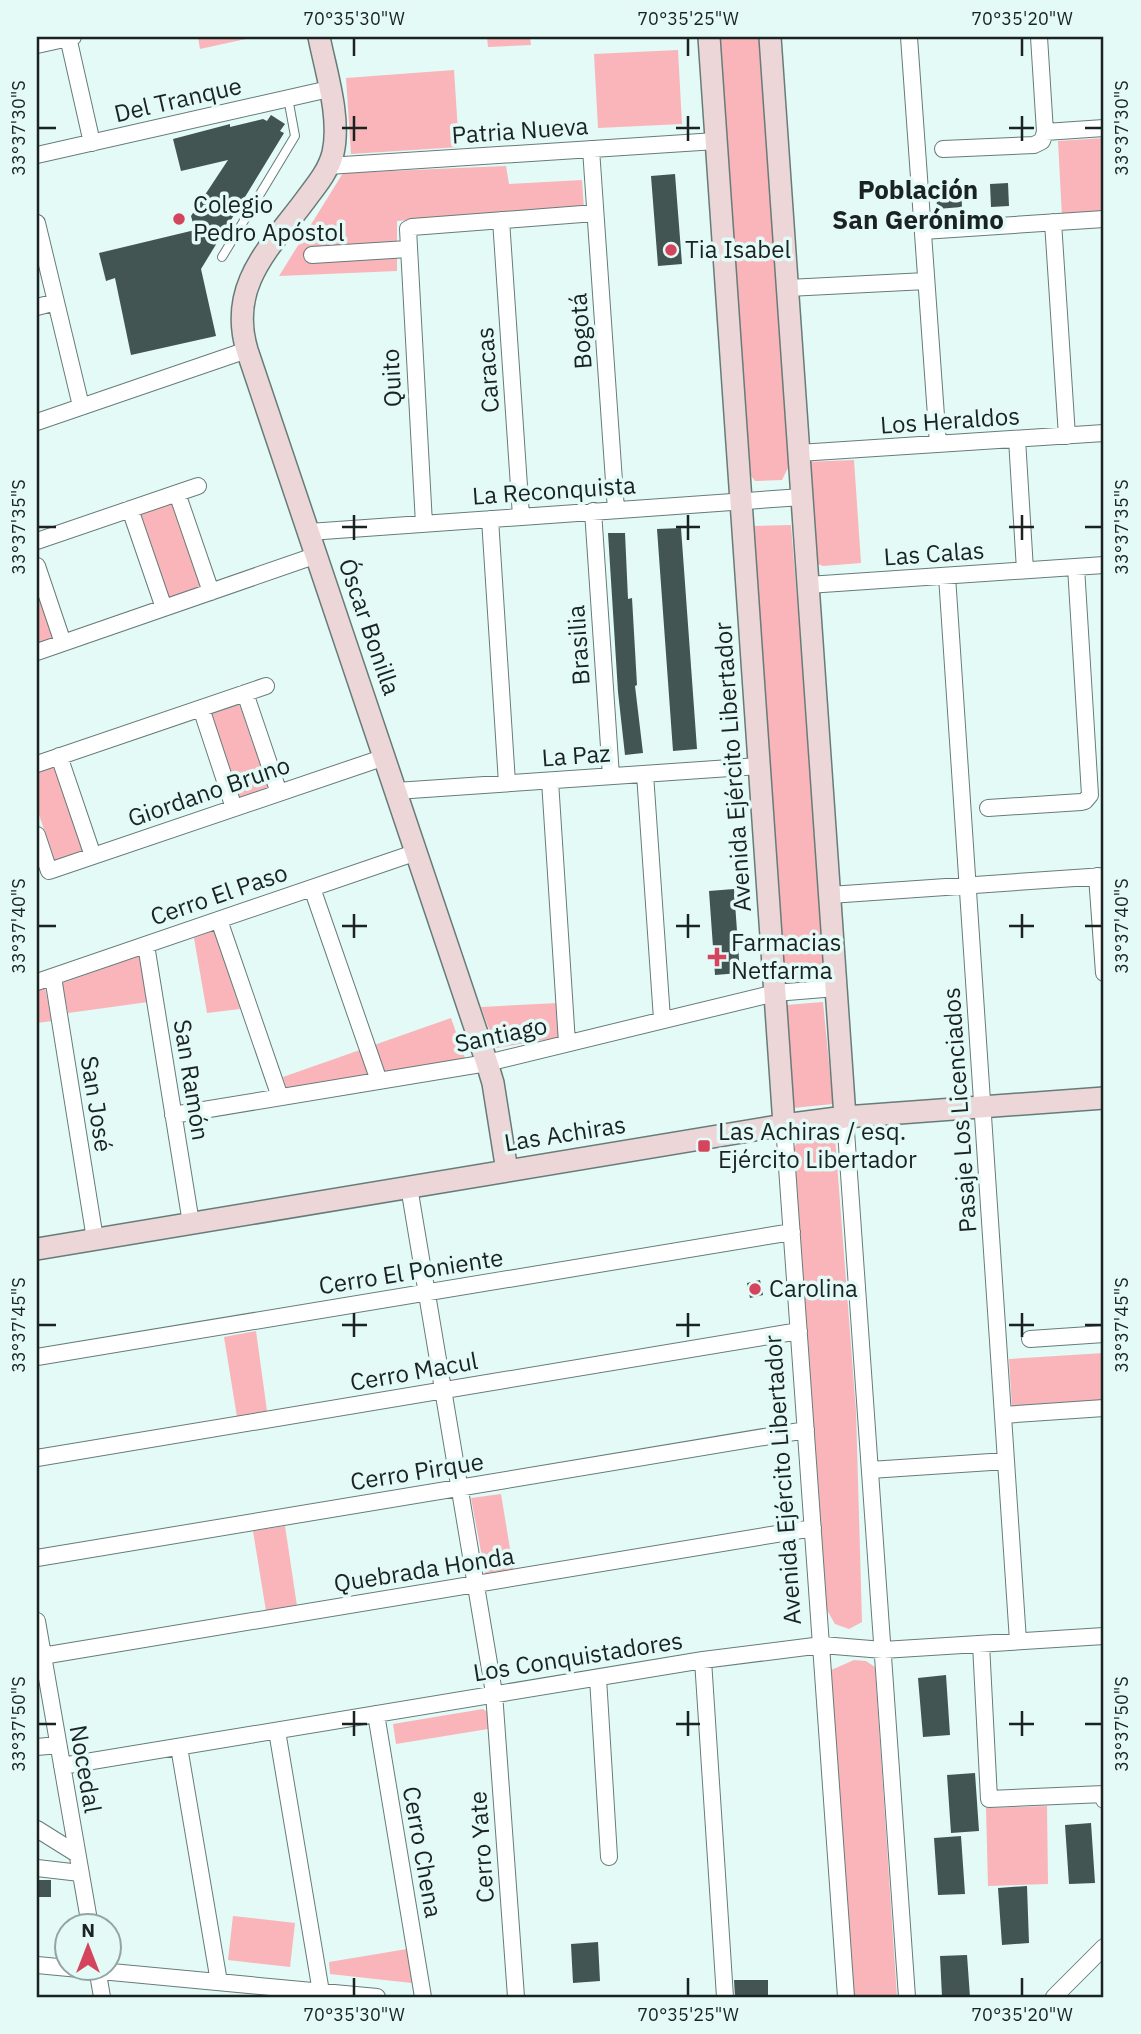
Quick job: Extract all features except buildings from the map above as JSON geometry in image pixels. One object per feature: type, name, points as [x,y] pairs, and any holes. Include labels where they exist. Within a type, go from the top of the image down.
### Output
[{"type":"street","points":[[37,46],[70,37],[92,143]]},
{"type":"street","name":"Óscar Bonilla","points":[[319,37],[335,128],[332,154],[328,166],[249,280],[241,310],[242,329],[487,1063],[493,1083],[507,1171]]},
{"type":"street","name":"Avenida Ejército Libertador","points":[[709,37],[846,1997]]},
{"type":"street","points":[[770,37],[907,1997]]},
{"type":"street","points":[[909,37],[938,444]]},
{"type":"street","points":[[943,149],[1034,145],[1042,141],[1045,132],[1039,37]]},
{"type":"street","name":"Del Tranque","points":[[37,155],[329,89]]},
{"type":"street","points":[[1045,132],[1104,128]]},
{"type":"street","name":"Patria Nueva","points":[[328,166],[716,141]]},
{"type":"street","name":"Bogotá","points":[[591,149],[616,510]]},
{"type":"street","points":[[501,220],[595,213]]},
{"type":"street","points":[[923,231],[1104,219]]},
{"type":"street","name":"Quito","points":[[424,524],[408,229],[501,220]]},
{"type":"street","name":"Caracas","points":[[501,220],[521,516]]},
{"type":"street","points":[[1053,222],[1067,436]]},
{"type":"street","points":[[37,223],[41,263],[56,302],[81,407]]},
{"type":"street","points":[[312,255],[408,248]]},
{"type":"street","points":[[788,288],[926,281]]},
{"type":"street","points":[[37,307],[56,302]]},
{"type":"street","points":[[37,422],[247,350]]},
{"type":"street","name":"Los Heraldos","points":[[799,453],[1104,433]]},
{"type":"street","points":[[1017,439],[1025,570]]},
{"type":"street","points":[[37,541],[198,486]]},
{"type":"street","points":[[177,493],[211,592]]},
{"type":"street","name":"La Reconquista","points":[[309,532],[802,497]]},
{"type":"street","points":[[130,509],[164,608]]},
{"type":"street","name":"Brasilia","points":[[593,511],[611,776]]},
{"type":"street","points":[[490,519],[507,783]]},
{"type":"street","points":[[37,652],[317,555]]},
{"type":"street","name":"Las Calas","points":[[808,585],[1104,565]]},
{"type":"street","points":[[37,566],[63,643]]},
{"type":"street","points":[[988,808],[1085,801],[1090,795],[1076,567]]},
{"type":"street","name":"Pasaje Los Licenciados","points":[[947,576],[1018,1642]]},
{"type":"street","points":[[37,764],[266,686]]},
{"type":"street","points":[[245,693],[279,793]]},
{"type":"street","points":[[201,708],[234,808]]},
{"type":"street","points":[[59,756],[93,856]]},
{"type":"street","name":"Giordano Bruno","points":[[37,835],[49,871],[385,757]]},
{"type":"street","name":"La Paz","points":[[396,791],[760,766]]},
{"type":"street","points":[[645,774],[662,1020]]},
{"type":"street","points":[[550,781],[567,1043]]},
{"type":"street","name":"Cerro El Paso","points":[[37,982],[417,852]]},
{"type":"street","points":[[830,895],[1101,876],[1104,973]]},
{"type":"street","points":[[312,888],[379,1081]]},
{"type":"street","points":[[219,920],[280,1097]]},
{"type":"street","name":"San Ramón","points":[[146,945],[191,1223]]},
{"type":"street","name":"San José","points":[[53,977],[95,1239]]},
{"type":"street","name":"Santiago","points":[[173,1115],[487,1063],[775,993],[836,988]]},
{"type":"street","name":"Las Achiras","points":[[37,1249],[785,1125],[845,1117],[1104,1098]]},
{"type":"street","name":"Cerro Yate","points":[[409,1187],[494,1693],[516,1997]]},
{"type":"street","name":"Cerro El Poniente","points":[[37,1357],[792,1232]]},
{"type":"street","name":"Cerro Macul","points":[[37,1458],[799,1331]]},
{"type":"street","points":[[1030,1339],[1104,1334]]},
{"type":"street","points":[[1003,1415],[1104,1408]]},
{"type":"street","name":"Cerro Pirque","points":[[37,1558],[806,1430]]},
{"type":"street","points":[[870,1470],[1006,1461]]},
{"type":"street","name":"Quebrada Honda","points":[[43,1656],[813,1528]]},
{"type":"street","name":"Nocedal","points":[[37,1621],[87,1912]]},
{"type":"street","name":"Los Conquistadores","points":[[62,1766],[494,1693],[703,1660],[822,1645],[883,1650],[1104,1636]]},
{"type":"street","points":[[981,1644],[989,1799],[1104,1794],[1104,1800]]},
{"type":"street","points":[[703,1660],[725,1997]]},
{"type":"street","points":[[598,1678],[609,1857]]},
{"type":"street","name":"Cerro Chena","points":[[376,1713],[423,1997]]},
{"type":"street","points":[[277,1731],[321,1992]]},
{"type":"street","points":[[37,1747],[58,1745]]},
{"type":"street","points":[[179,1747],[219,1982]]},
{"type":"street","points":[[37,1829],[77,1854]]},
{"type":"street","points":[[37,1868],[80,1872]]},
{"type":"street","points":[[1054,1997],[1104,1947]]},
{"type":"street","points":[[122,1972],[377,1997]]},
{"type":"lane","points":[[222,257],[295,136],[288,98]]},
{"type":"shaded area","points":[[198,37],[255,37],[200,49]]},
{"type":"shaded area","points":[[487,37],[530,37],[531,45],[488,47]]},
{"type":"shaded area","points":[[717,37],[759,37],[789,466],[782,480],[755,481],[745,468]]},
{"type":"shaded area","points":[[678,50],[682,124],[598,128],[594,54]]},
{"type":"shaded area","points":[[454,70],[459,147],[351,154],[346,78]]},
{"type":"shaded area","points":[[1104,138],[1104,215],[1062,217],[1058,141]]},
{"type":"shaded area","points":[[506,166],[509,184],[582,180],[584,209],[397,221],[397,271],[279,276],[343,173]]},
{"type":"shaded area","points":[[854,460],[861,563],[823,566],[813,562],[805,462]]},
{"type":"shaded area","points":[[174,499],[205,587],[168,599],[137,513]]},
{"type":"shaded area","points":[[791,525],[828,978],[783,983],[753,526]]},
{"type":"shaded area","points":[[37,586],[54,635],[51,642],[37,646]]},
{"type":"shaded area","points":[[236,703],[240,706],[268,786],[267,790],[243,799],[235,795],[209,716],[212,711]]},
{"type":"shaded area","points":[[54,766],[85,853],[56,864],[37,809],[37,772]]},
{"type":"shaded area","points":[[215,930],[240,1009],[207,1013],[194,938]]},
{"type":"shaded area","points":[[141,955],[148,1002],[68,1013],[62,983]]},
{"type":"shaded area","points":[[45,988],[52,1021],[37,1023],[37,991]]},
{"type":"shaded area","points":[[823,1002],[833,1104],[793,1108],[786,1005]]},
{"type":"shaded area","points":[[558,1003],[561,1037],[496,1048],[481,1007]]},
{"type":"shaded area","points":[[451,1018],[466,1061],[287,1090],[283,1077]]},
{"type":"shaded area","points":[[828,1131],[835,1137],[856,1411],[862,1622],[849,1629],[835,1624],[827,1610],[794,1148],[800,1136]]},
{"type":"shaded area","points":[[256,1331],[267,1411],[237,1417],[224,1337]]},
{"type":"shaded area","points":[[1104,1353],[1104,1403],[1012,1409],[1009,1359]]},
{"type":"shaded area","points":[[501,1494],[514,1573],[493,1579],[485,1573],[471,1498]]},
{"type":"shaded area","points":[[285,1526],[297,1606],[266,1611],[253,1531]]},
{"type":"shaded area","points":[[854,1660],[866,1661],[875,1667],[897,1997],[854,1997],[829,1671]]},
{"type":"shaded area","points":[[483,1709],[487,1712],[488,1729],[396,1744],[393,1724]]},
{"type":"shaded area","points":[[1047,1806],[1048,1884],[988,1886],[986,1808]]},
{"type":"shaded area","points":[[233,1916],[295,1923],[290,1967],[228,1960]]},
{"type":"shaded area","points":[[407,1949],[412,1983],[330,1974],[329,1962]]},
{"type":"place","name":"Colegio Pedro Apóstol","points":[[179,219]]},
{"type":"place","name":"Tia Isabel","points":[[671,250]]},
{"type":"place","name":"Farmacias Netfarma","points":[[717,957]]},
{"type":"place","name":"Las Achiras / esq. Ejército Libertador","points":[[704,1146]]},
{"type":"place","name":"Carolina","points":[[755,1289]]},
{"type":"district","name":"Población San Gerónimo","points":[[918,204]]}]
